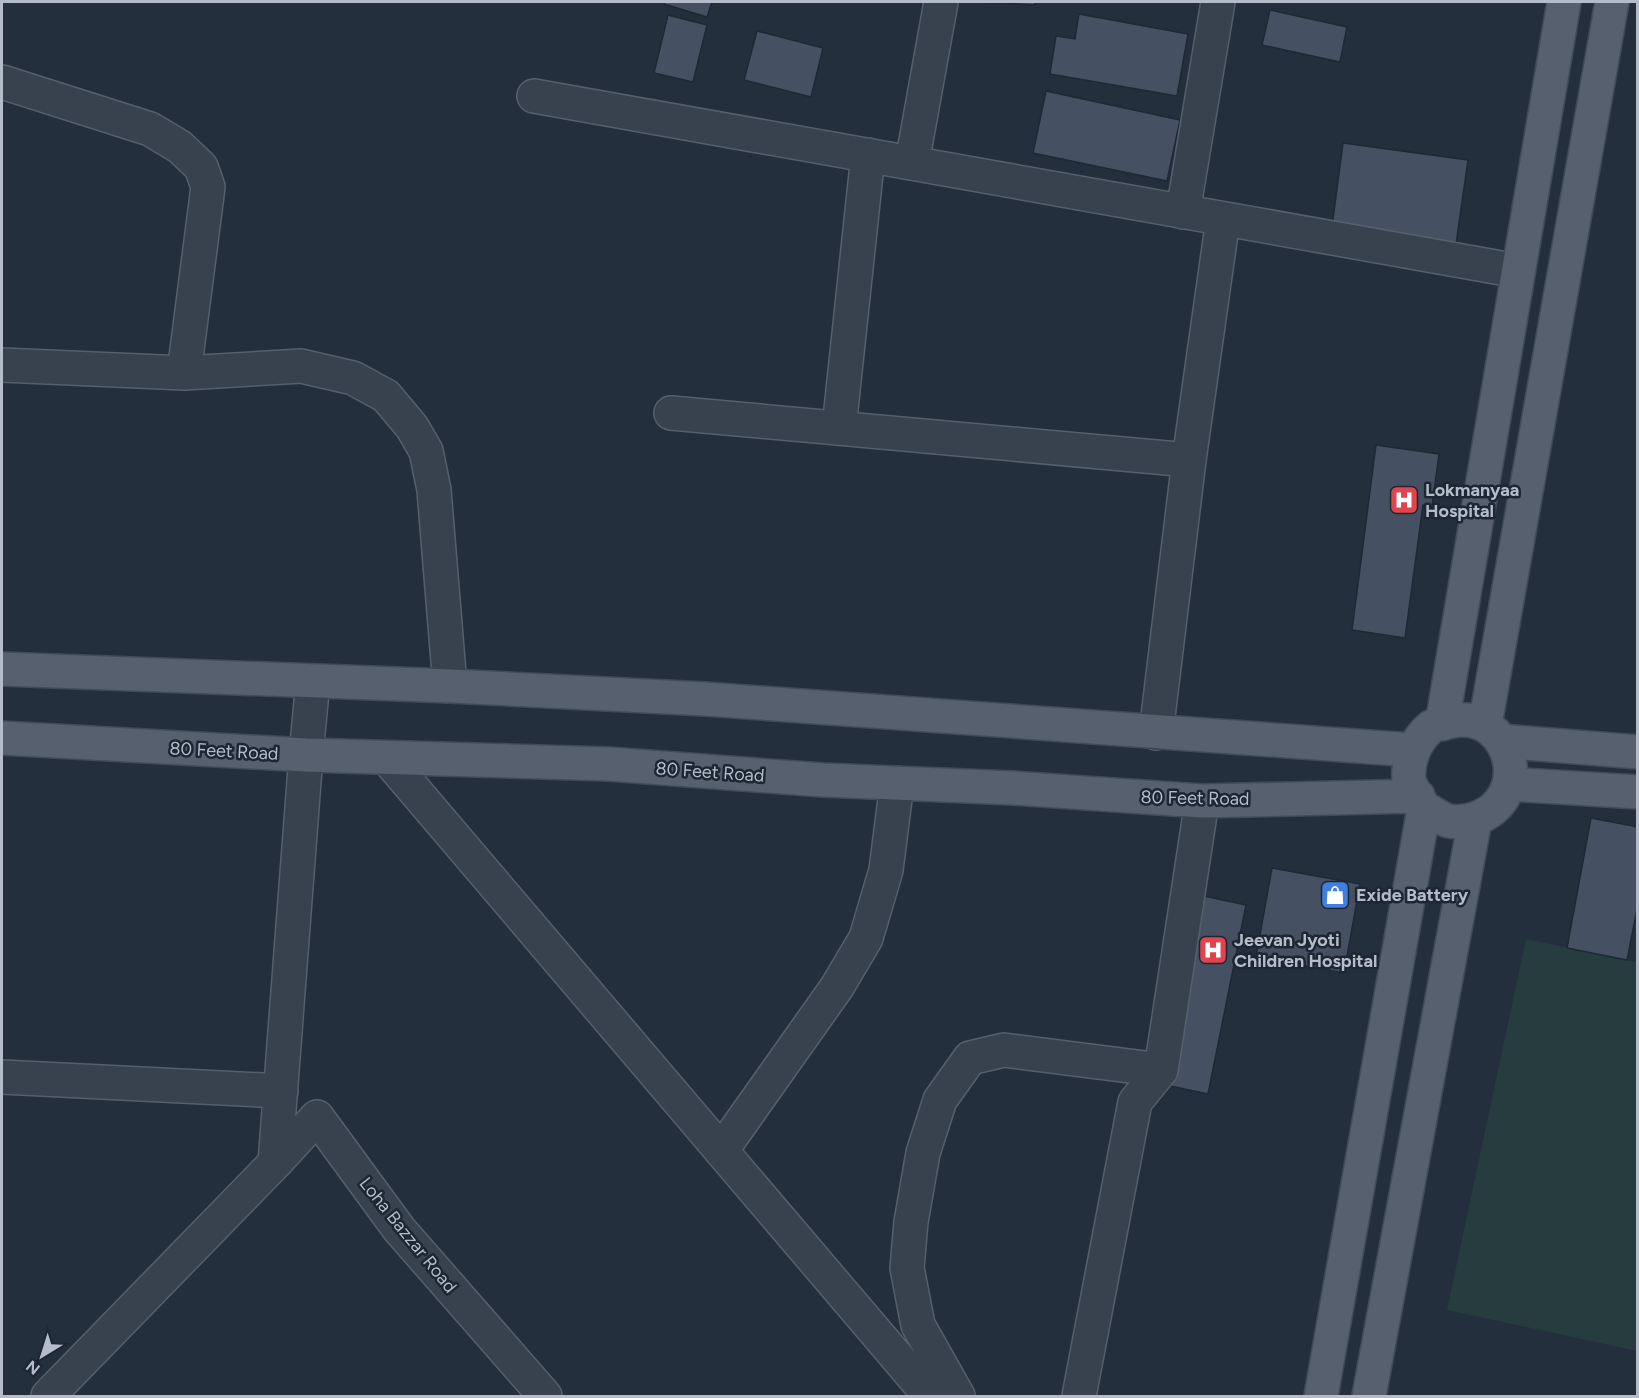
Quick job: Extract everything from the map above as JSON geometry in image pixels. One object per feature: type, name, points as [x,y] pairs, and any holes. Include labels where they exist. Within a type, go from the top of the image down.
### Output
[{"type":"main road","points":[[1442,724],[1564,2]]},
{"type":"main road","points":[[1612,2],[1493,733],[1507,750],[1512,772],[1507,793],[1494,809],[1475,820],[1449,821],[1421,802],[1409,781],[1412,750],[1432,726],[1459,719],[1493,733],[1638,752]]},
{"type":"main road","points":[[2,669],[450,686],[705,699],[1412,750]]},
{"type":"main road","name":"80 Feet Road","points":[[2,738],[306,755],[608,764],[823,780],[1013,788],[1202,801],[1421,802]]},
{"type":"main road","points":[[1509,784],[1638,792]]},
{"type":"main road","points":[[1321,1396],[1421,802]]},
{"type":"main road","points":[[1369,1396],[1475,820]]},
{"type":"street","points":[[912,163],[941,2]]},
{"type":"street","points":[[1184,212],[1218,2]]},
{"type":"street","points":[[2,81],[150,129],[180,147],[201,167],[208,187],[184,373]]},
{"type":"street","points":[[534,96],[1518,271]]},
{"type":"street","points":[[839,428],[868,156]]},
{"type":"street","points":[[1155,733],[1189,460],[1223,219]]},
{"type":"street","points":[[2,365],[184,373],[301,366],[353,378],[386,396],[412,427],[426,452],[434,490],[450,686]]},
{"type":"street","points":[[672,414],[1189,460]]},
{"type":"street","points":[[48,1396],[275,1162],[313,681]]},
{"type":"street","points":[[387,758],[930,1396]]},
{"type":"street","points":[[721,1151],[837,987],[866,938],[886,870],[897,783]]},
{"type":"street","points":[[1079,1396],[1134,1102],[1161,1071],[1202,801]]},
{"type":"street","points":[[958,1396],[918,1326],[907,1268],[911,1222],[923,1153],[940,1100],[970,1058],[1004,1050],[1161,1071]]},
{"type":"street","points":[[2,1077],[281,1091]]},
{"type":"street","name":"Loha Bazzar Road","points":[[275,1162],[317,1117],[399,1229],[544,1396]]},
{"type":"green space","points":[[1526,939],[1636,962],[1637,957],[1637,1351],[1447,1310]]},
{"type":"building","points":[[665,2],[712,2],[707,17],[664,4]]},
{"type":"building","points":[[986,2],[1035,2],[1035,5]]},
{"type":"building","points":[[1270,10],[1347,27],[1340,62],[1262,45]]},
{"type":"building","points":[[1079,14],[1188,34],[1177,96],[1050,74],[1056,36],[1075,39]]},
{"type":"building","points":[[668,15],[707,25],[693,82],[654,73]]},
{"type":"building","points":[[757,31],[823,48],[811,97],[744,80]]},
{"type":"building","points":[[1046,91],[1180,120],[1167,181],[1033,153]]},
{"type":"building","points":[[1343,143],[1468,160],[1456,244],[1332,227]]},
{"type":"building","points":[[1376,445],[1439,454],[1432,506],[1423,505],[1405,638],[1352,630]]},
{"type":"building","points":[[1591,818],[1638,827],[1638,904],[1627,960],[1567,948]]},
{"type":"building","points":[[1272,868],[1360,884],[1344,973],[1256,957]]},
{"type":"building","points":[[1199,895],[1246,905],[1208,1094],[1161,1084]]},
{"type":"place","name":"Lokmanyaa Hospital","points":[[1404,500]]},
{"type":"place","name":"Exide Battery","points":[[1335,895]]},
{"type":"place","name":"Jeevan Jyoti Children Hospital","points":[[1213,950]]}]
